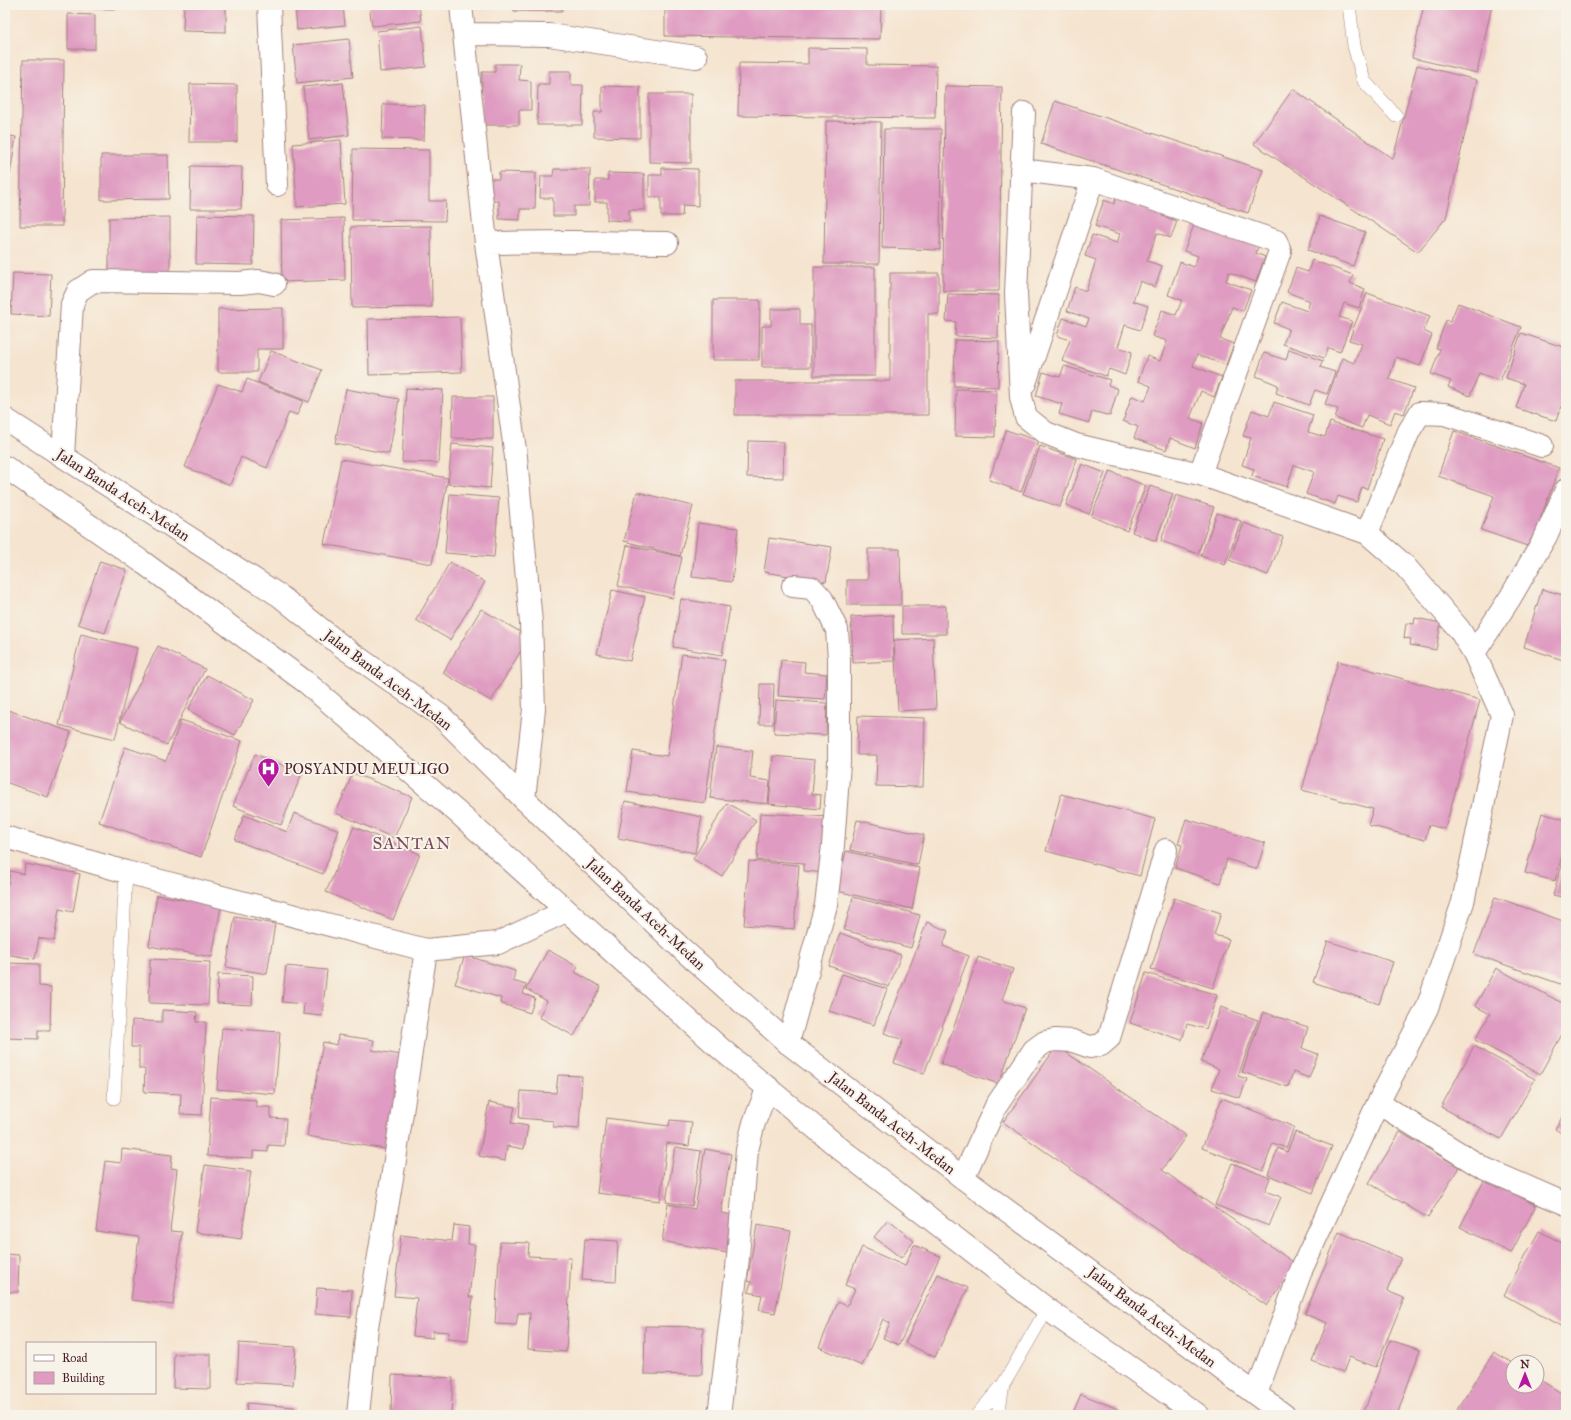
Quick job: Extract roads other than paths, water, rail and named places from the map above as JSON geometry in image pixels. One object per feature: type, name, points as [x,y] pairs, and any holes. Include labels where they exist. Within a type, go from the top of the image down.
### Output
[{"type":"main road","points":[[269,5],[277,185]]},
{"type":"main road","points":[[461,5],[486,243],[516,457],[531,623],[534,709],[524,799]]},
{"type":"main road","points":[[464,34],[549,35],[696,57]]},
{"type":"main road","points":[[1024,113],[1016,293],[1021,397],[1026,417],[1046,433],[1076,445],[1200,474],[1366,533],[1404,565],[1459,629],[1474,653],[1502,715],[1464,894],[1427,1008],[1378,1103],[1302,1268],[1256,1394]]},
{"type":"main road","points":[[1021,170],[1093,179],[1276,241],[1280,251],[1200,474]]},
{"type":"main road","points":[[1021,397],[1093,179]]},
{"type":"main road","points":[[486,243],[667,243]]},
{"type":"main road","points":[[63,456],[72,304],[78,291],[92,281],[240,283],[259,281],[274,284]]},
{"type":"main road","points":[[1366,533],[1409,431],[1420,413],[1445,414],[1542,446]]},
{"type":"main road","name":"Jalan Banda Aceh-Medan","points":[[5,419],[280,596],[343,647],[441,716],[524,799],[683,950],[788,1043],[963,1178],[1284,1415]]},
{"type":"main road","points":[[5,467],[141,561],[307,683],[457,812],[715,1043],[843,1150],[1048,1309],[1198,1415]]},
{"type":"main road","points":[[1474,653],[1510,598],[1546,536],[1566,490]]},
{"type":"main road","points":[[788,1043],[826,905],[833,845],[839,755],[839,659],[837,630],[822,599],[812,588],[793,586]]},
{"type":"main road","points":[[5,837],[126,872],[426,950],[498,943],[566,911]]},
{"type":"main road","points":[[963,1178],[996,1106],[1034,1050],[1045,1042],[1055,1040],[1073,1041],[1090,1047],[1101,1045],[1109,1038],[1166,850]]},
{"type":"main road","points":[[358,1415],[367,1327],[395,1160],[426,950]]},
{"type":"main road","points":[[719,1415],[737,1268],[747,1150],[754,1123],[768,1087]]},
{"type":"main road","points":[[1378,1103],[1483,1168],[1566,1204]]},
{"type":"lane","points":[[1349,5],[1354,46],[1364,81],[1396,116]]},
{"type":"lane","points":[[114,1098],[126,872]]},
{"type":"lane","points":[[977,1415],[1002,1385],[1048,1309]]},
{"type":"lane","points":[[998,1415],[1002,1385]]},
{"type":"place","name":"POSYANDU MEULIGO","points":[[268,788]]},
{"type":"district","name":"SANTAN","points":[[412,843]]}]
